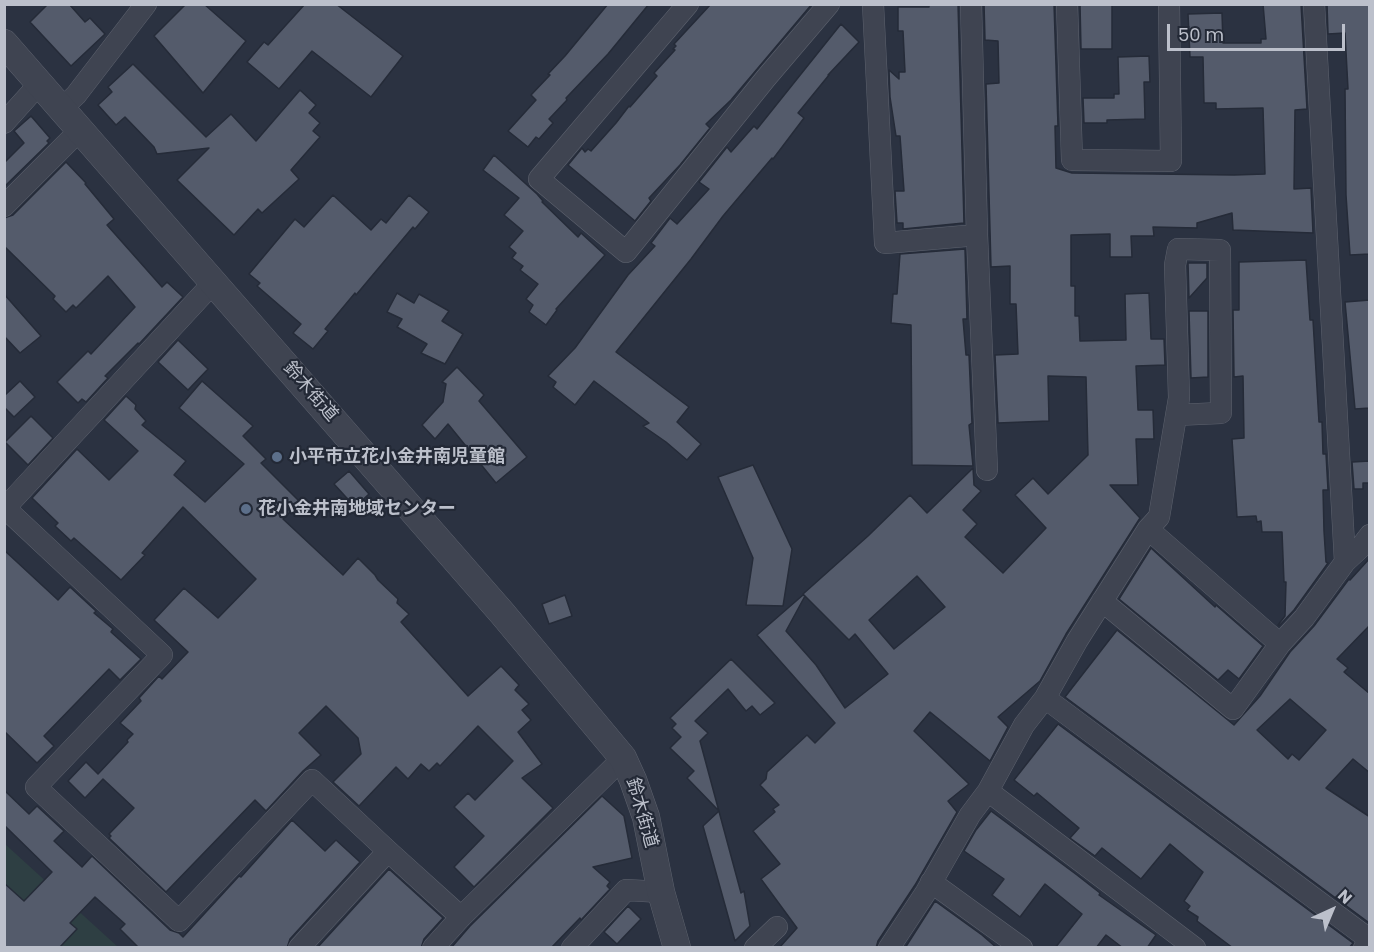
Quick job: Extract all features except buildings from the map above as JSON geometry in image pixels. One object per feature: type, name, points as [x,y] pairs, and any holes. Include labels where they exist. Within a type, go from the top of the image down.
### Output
[{"type":"street","points":[[62,108],[76,94],[146,4]]},
{"type":"street","points":[[688,4],[539,179],[626,252],[766,78],[829,4]]},
{"type":"street","points":[[873,4],[885,243],[978,235]]},
{"type":"street","points":[[971,4],[987,470]]},
{"type":"street","points":[[1067,4],[1072,160],[1171,161],[1169,4]]},
{"type":"street","points":[[1102,602],[1233,709],[1280,644],[1361,550],[1314,4]]},
{"type":"street","name":"鈴木街道","points":[[4,43],[502,613],[623,758],[646,817],[661,892],[678,947]]},
{"type":"street","points":[[4,123],[40,84]]},
{"type":"street","points":[[4,206],[81,129]]},
{"type":"street","points":[[889,948],[970,815],[988,790],[1024,725],[1045,698],[1077,641],[1148,529],[1159,517],[1176,415],[1179,398],[1175,266],[1178,249],[1220,250],[1221,413],[1176,415]]},
{"type":"street","points":[[214,282],[5,509],[162,655],[36,787],[179,921],[312,780],[387,851],[461,916]]},
{"type":"street","points":[[1148,529],[1280,644]]},
{"type":"street","points":[[1045,698],[1369,939],[1364,948]]},
{"type":"street","points":[[433,948],[461,916],[623,758]]},
{"type":"street","points":[[988,790],[1195,948]]},
{"type":"street","points":[[299,948],[387,851]]},
{"type":"street","points":[[931,882],[1022,948]]},
{"type":"street","points":[[572,948],[626,890],[661,892]]},
{"type":"street","points":[[755,948],[777,927]]},
{"type":"shaded area","points":[[5,844],[118,947],[5,947]]},
{"type":"place","name":"小平市立花小金井南児童館","points":[[277,457]]},
{"type":"place","name":"花小金井南地域センター","points":[[246,509]]}]
